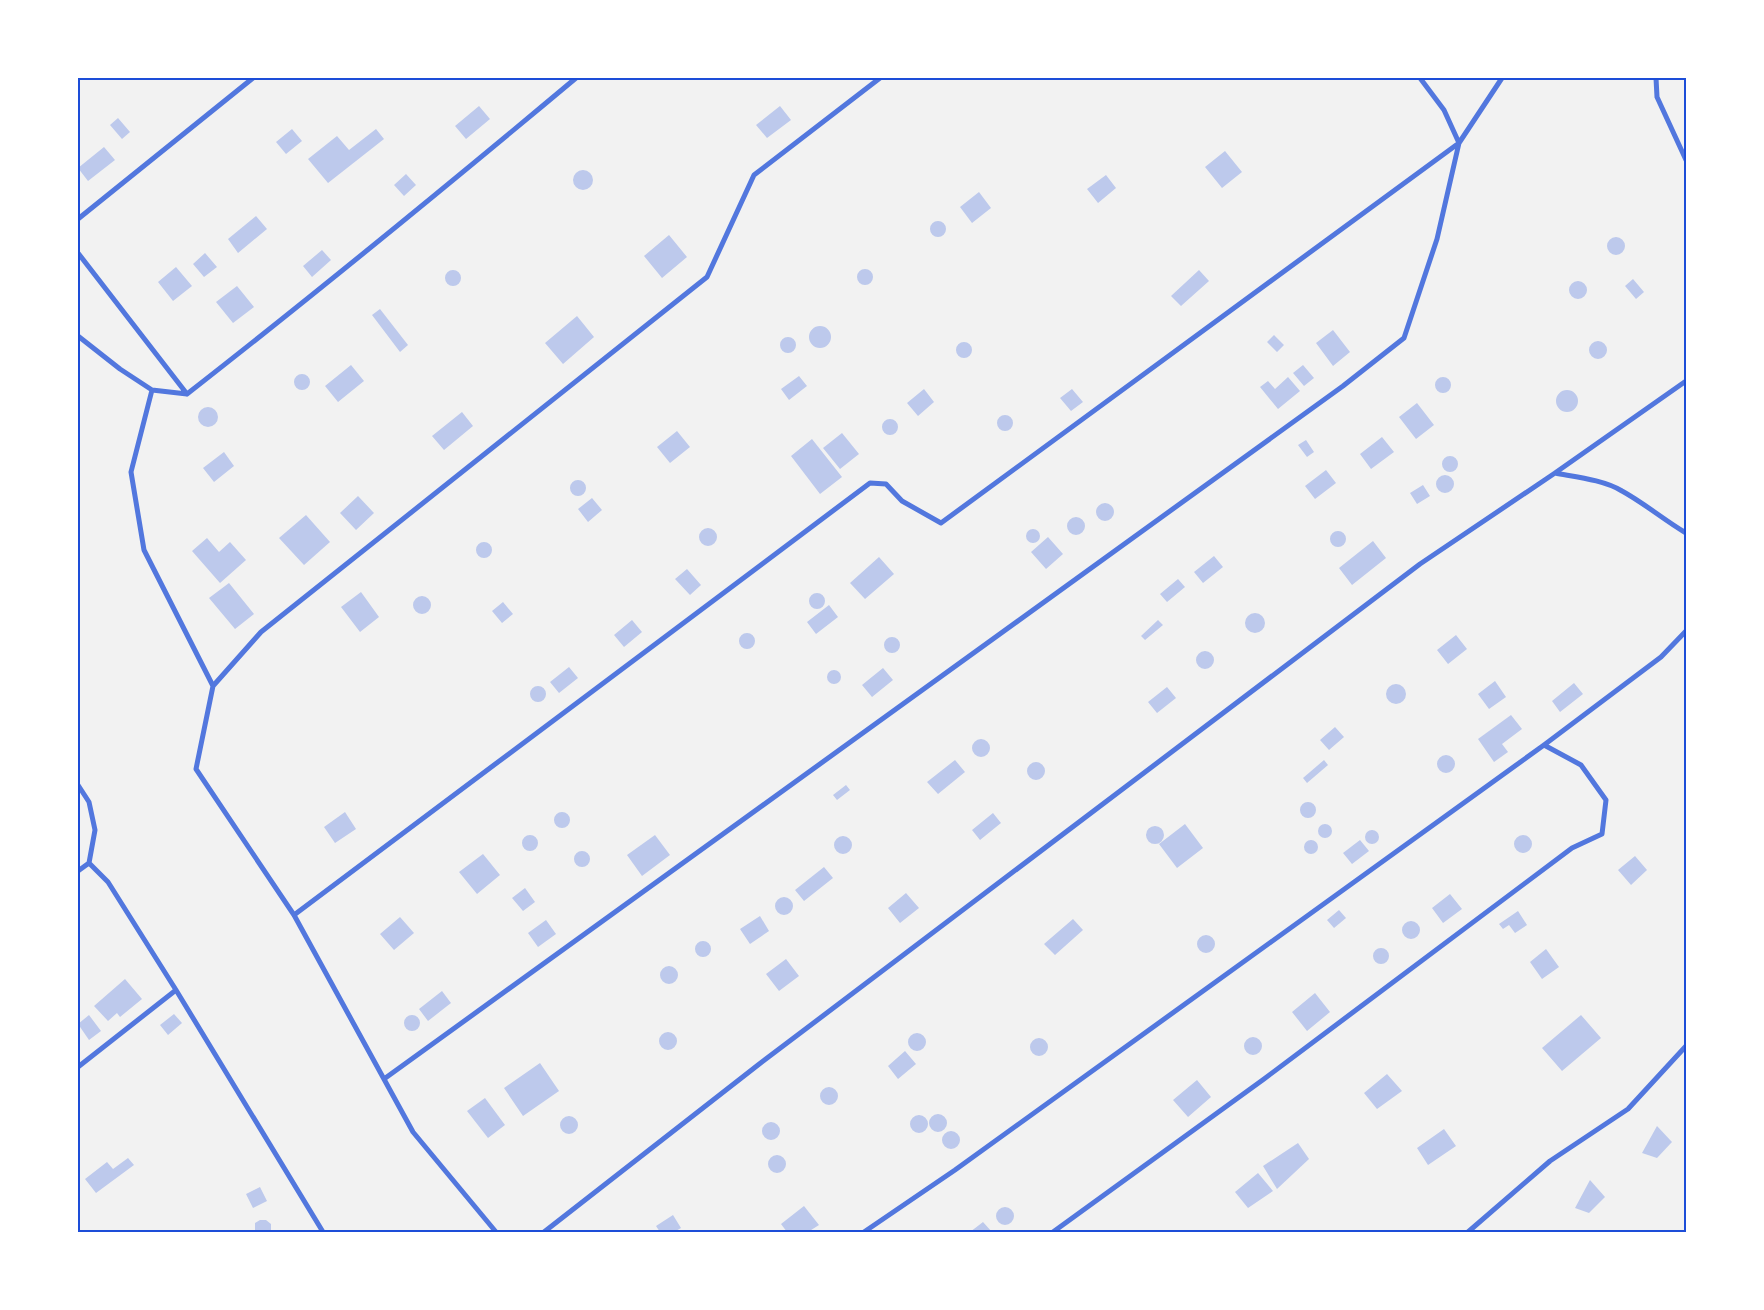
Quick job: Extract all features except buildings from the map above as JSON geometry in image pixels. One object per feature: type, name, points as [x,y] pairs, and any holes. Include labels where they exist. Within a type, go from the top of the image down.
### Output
[{"type":"street","points":[[78,219],[253,78]]},
{"type":"street","points":[[78,336],[120,369],[152,390],[188,394],[297,308],[576,78]]},
{"type":"street","points":[[496,1232],[414,1132],[294,915],[196,769],[213,686],[261,632],[707,277],[754,175],[880,78]]},
{"type":"street","points":[[384,1079],[1335,392],[1404,338],[1437,239],[1459,143],[1444,110],[1420,78]]},
{"type":"street","points":[[294,915],[870,483],[886,484],[902,501],[941,523],[1459,143],[1502,78]]},
{"type":"street","points":[[1656,78],[1657,97],[1686,160]]},
{"type":"street","points":[[78,252],[188,394]]},
{"type":"street","points":[[544,1232],[750,1071],[1420,564],[1555,473],[1686,381]]},
{"type":"street","points":[[152,390],[131,472],[144,550],[213,686]]},
{"type":"street","points":[[1555,473],[1585,478],[1621,490],[1659,517],[1686,533]]},
{"type":"street","points":[[864,1232],[955,1170],[1544,745],[1661,657],[1686,631]]},
{"type":"street","points":[[1053,1232],[1264,1078],[1572,848],[1602,834],[1606,800],[1581,765],[1544,745]]},
{"type":"street","points":[[78,785],[90,802],[95,830],[89,863],[78,871]]},
{"type":"street","points":[[89,863],[108,882],[176,990],[322,1232]]},
{"type":"street","points":[[78,1067],[176,990]]},
{"type":"street","points":[[1468,1232],[1550,1161],[1628,1109],[1686,1046]]}]
